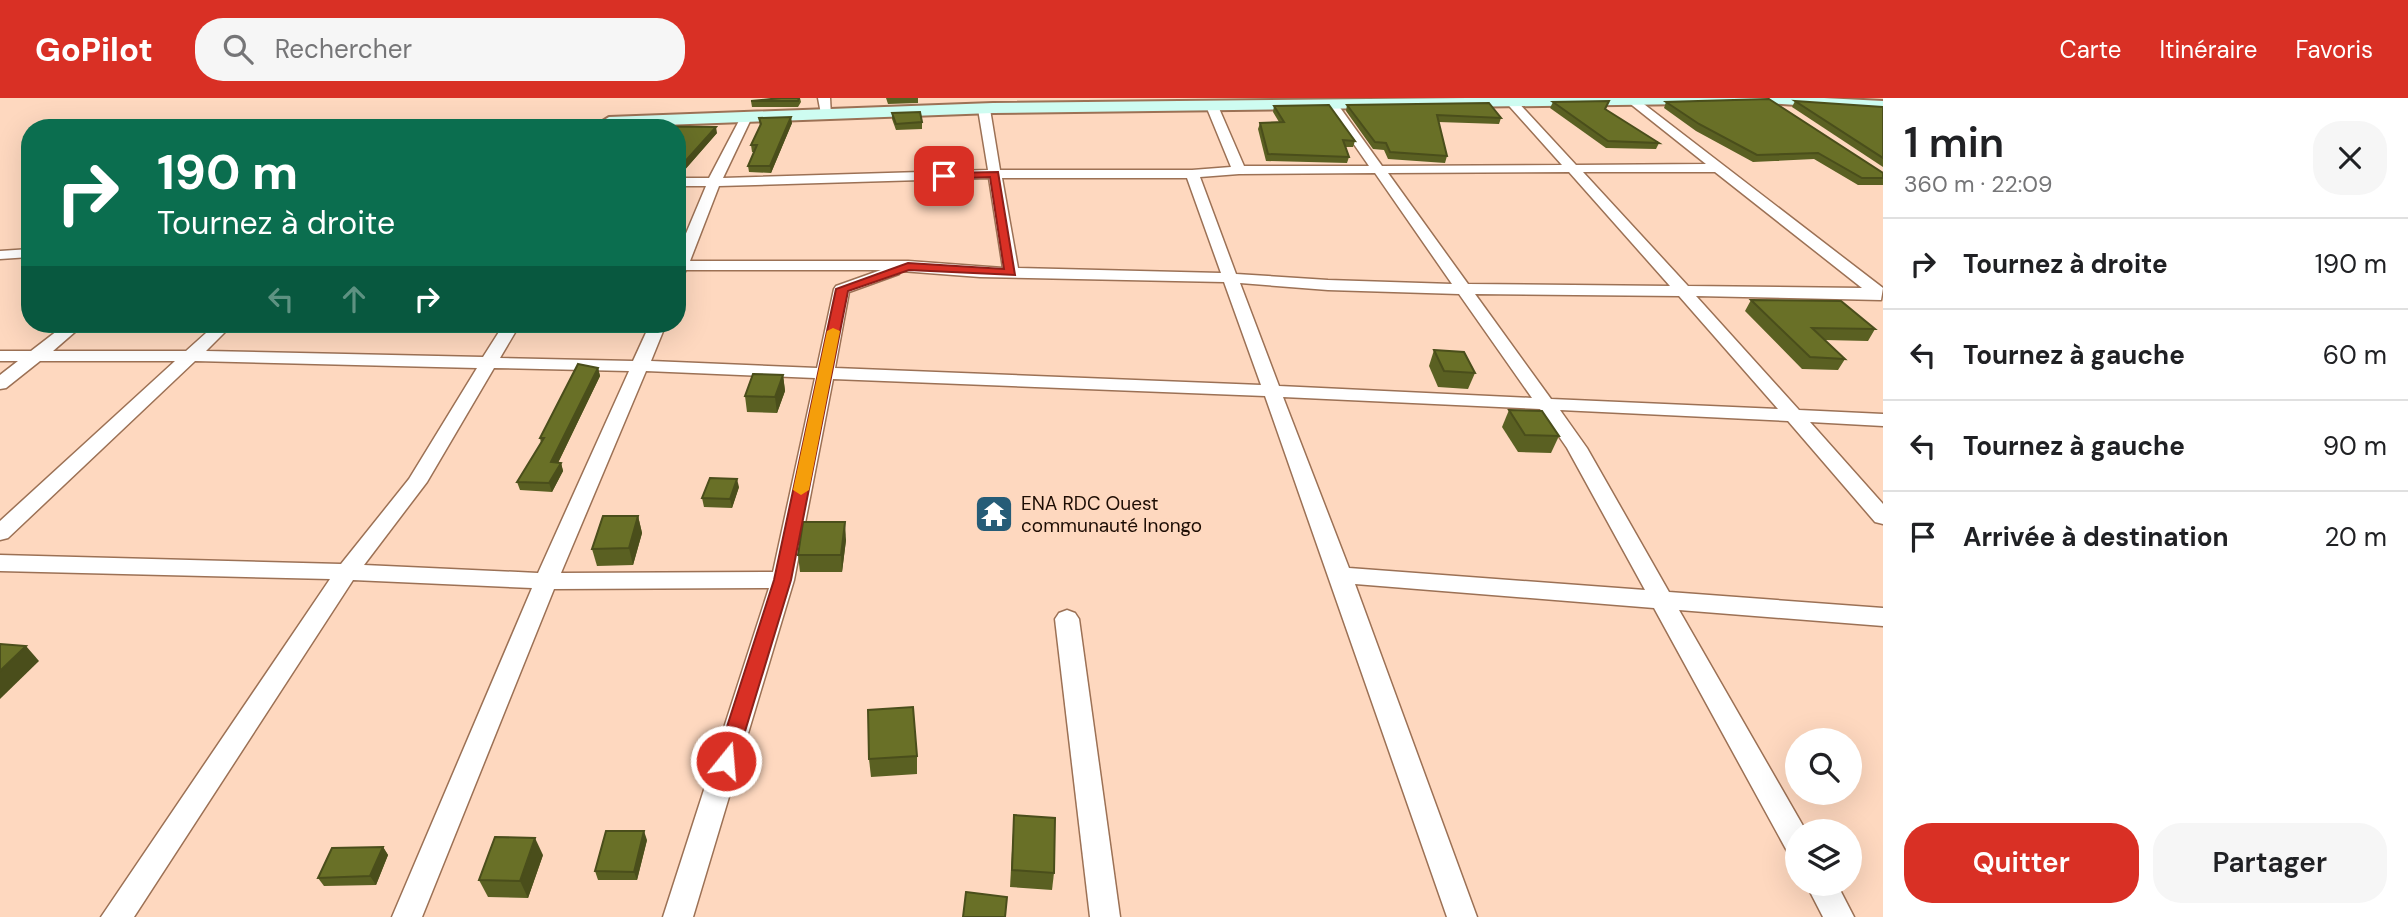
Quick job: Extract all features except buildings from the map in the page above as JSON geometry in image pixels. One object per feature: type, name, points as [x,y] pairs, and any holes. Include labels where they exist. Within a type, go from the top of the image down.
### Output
[{"type":"street","points":[[824,98],[827,114]]},
{"type":"street","points":[[1765,98],[1787,113]]},
{"type":"street","points":[[686,119],[984,109],[1332,104],[1373,101],[1765,98],[1883,106]]},
{"type":"street","points":[[1630,99],[1881,294]]},
{"type":"street","points":[[1510,100],[1883,517]]},
{"type":"street","points":[[1332,104],[1577,448],[1785,820]]},
{"type":"street","points":[[1212,106],[1239,170]]},
{"type":"street","points":[[984,109],[1011,273]]},
{"type":"street","points":[[686,249],[714,182],[746,117]]},
{"type":"street","points":[[686,182],[995,174],[1192,174],[1239,170],[1719,168]]},
{"type":"street","points":[[1192,174],[1340,575],[1462,917]]},
{"type":"street","points":[[0,255],[21,254]]},
{"type":"street","points":[[686,268],[908,266],[1011,273],[1231,278],[1328,285],[1464,289],[1881,294]]},
{"type":"street","points":[[678,917],[783,580],[842,289],[908,266]]},
{"type":"street","points":[[0,384],[64,333]]},
{"type":"street","points":[[0,533],[215,333]]},
{"type":"street","points":[[116,917],[347,572],[417,482],[507,333]]},
{"type":"street","points":[[407,917],[545,581],[654,333]]},
{"type":"street","points":[[0,356],[190,356],[641,366],[1272,391],[1883,420]]},
{"type":"street","points":[[0,563],[347,572],[545,581],[783,580]]},
{"type":"street","points":[[1340,575],[1883,617]]},
{"type":"street","points":[[1067,619],[1105,917]]},
{"type":"street","points":[[1828,896],[1839,917]]},
{"type":"slow traffic","points":[[801,490],[833,331]]},
{"type":"place","name":"ENA RDC Ouest communauté Inongo","points":[[994,514]]},
{"type":"route","points":[[726,761],[783,580],[842,289],[908,266],[1011,273],[995,174],[944,176]]}]
